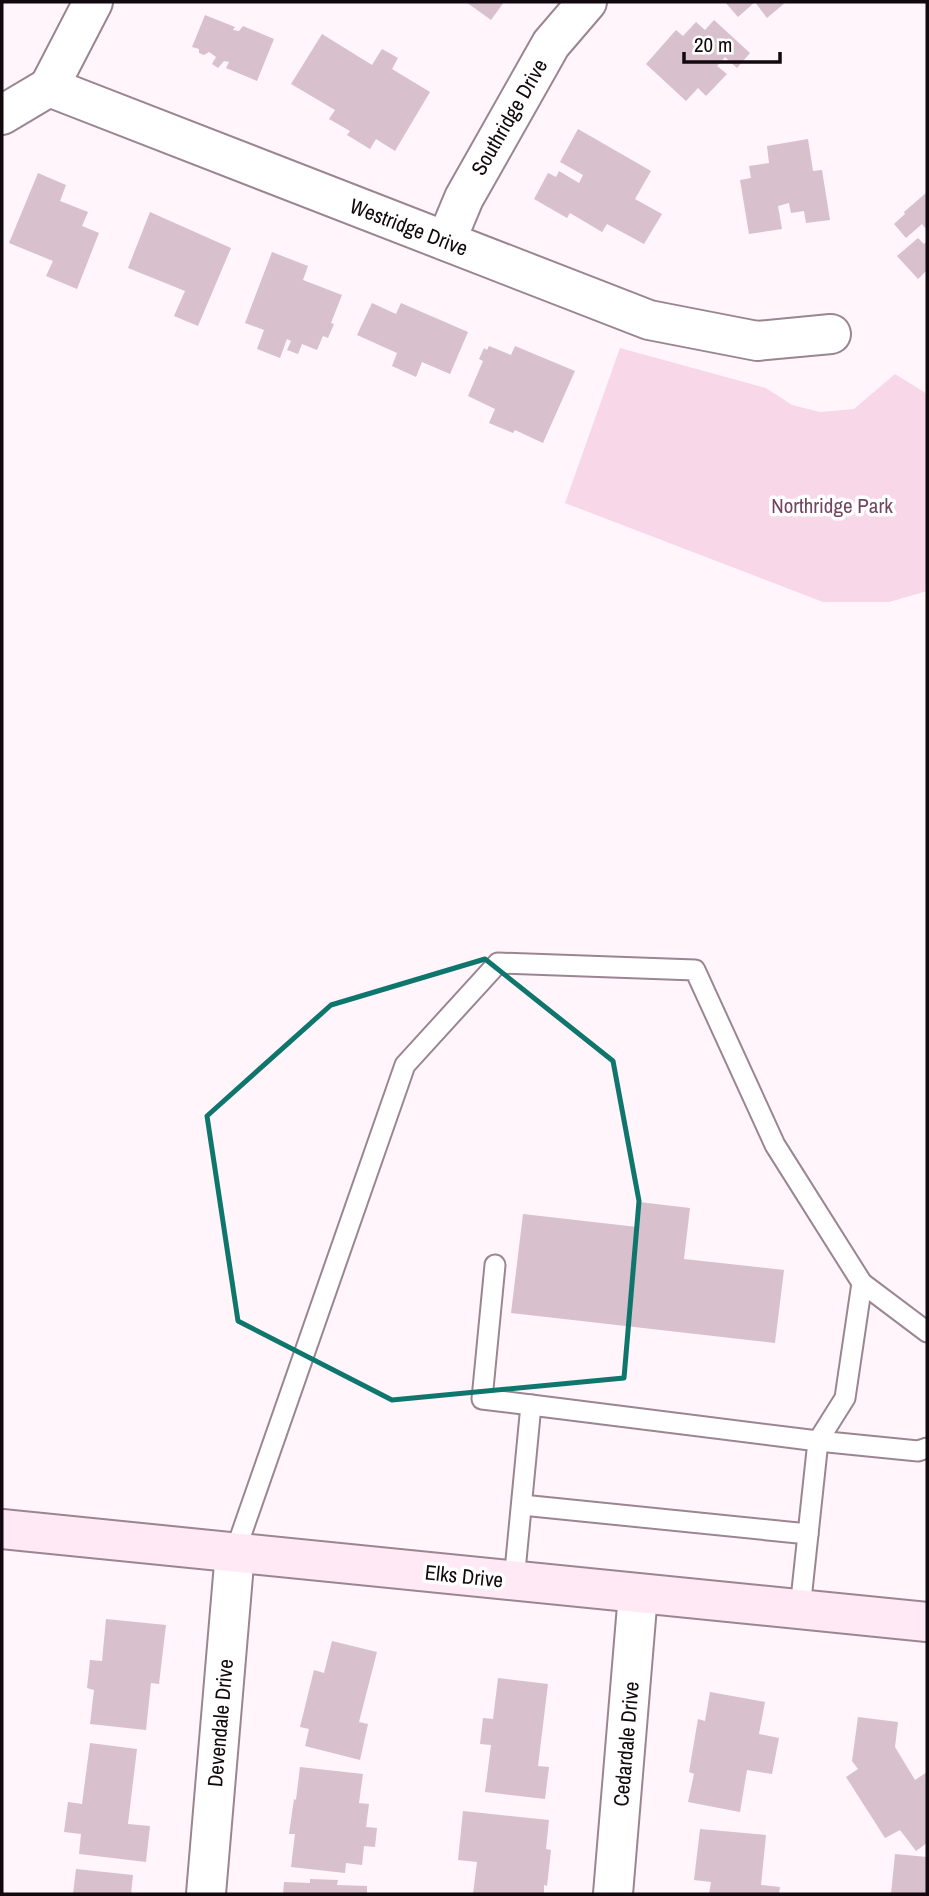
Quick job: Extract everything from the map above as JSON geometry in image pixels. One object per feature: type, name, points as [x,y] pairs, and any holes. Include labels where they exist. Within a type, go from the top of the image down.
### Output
[{"type":"main road","name":"Elks Drive","points":[[2,1530],[927,1622]]},
{"type":"street","points":[[2,116],[49,87],[93,2]]},
{"type":"street","name":"Southridge Drive","points":[[446,241],[464,198],[551,44],[587,2]]},
{"type":"street","name":"Westridge Drive","points":[[49,87],[649,320],[757,341],[831,334]]},
{"type":"street","name":"Devendale Drive","points":[[206,1894],[235,1552]]},
{"type":"street","name":"Cedardale Drive","points":[[613,1894],[638,1594]]},
{"type":"lane","points":[[235,1552],[405,1065],[498,963],[695,970],[775,1145],[862,1283],[927,1332]]},
{"type":"lane","points":[[495,1265],[482,1399],[818,1441],[918,1451],[927,1448]]},
{"type":"lane","points":[[800,1609],[818,1441],[845,1398],[862,1283]]},
{"type":"lane","points":[[514,1581],[531,1405]]},
{"type":"lane","points":[[522,1505],[808,1534]]},
{"type":"highlighted area","points":[[485,959],[613,1061],[639,1201],[624,1378],[392,1400],[238,1321],[207,1116],[331,1005]]},
{"type":"green space","name":"Northridge Park","points":[[620,348],[766,388],[792,405],[820,412],[854,409],[895,374],[927,394],[927,591],[889,602],[823,602],[565,503]]},
{"type":"building","points":[[466,2],[504,2],[491,20]]},
{"type":"building","points":[[725,2],[755,2],[738,17]]},
{"type":"building","points":[[755,2],[786,2],[767,18]]},
{"type":"building","points":[[205,15],[235,27],[233,30],[239,31],[243,26],[274,39],[257,81],[226,68],[229,62],[224,61],[218,68],[212,64],[216,57],[209,52],[204,55],[199,53],[199,49],[192,47]]},
{"type":"building","points":[[714,20],[750,53],[737,68],[725,57],[717,66],[727,74],[706,96],[698,88],[686,101],[646,64],[676,30],[683,36],[696,22],[705,30]]},
{"type":"building","points":[[322,34],[372,65],[382,49],[398,58],[392,69],[430,92],[395,151],[376,139],[370,149],[347,135],[350,131],[329,119],[335,110],[291,84]]},
{"type":"building","points":[[578,129],[651,171],[635,199],[662,214],[644,244],[607,224],[602,232],[570,213],[567,218],[534,199],[548,173],[556,177],[559,171],[579,183],[583,175],[560,162]]},
{"type":"building","points":[[808,139],[813,171],[822,170],[830,220],[806,223],[804,211],[791,213],[789,203],[778,206],[782,229],[749,234],[740,180],[751,178],[749,166],[769,163],[767,146]]},
{"type":"building","points":[[38,173],[66,185],[60,201],[88,212],[82,226],[99,233],[77,289],[46,276],[53,261],[9,243]]},
{"type":"building","points":[[927,192],[927,230],[922,224],[906,238],[894,224]]},
{"type":"building","points":[[150,212],[231,248],[198,326],[174,316],[185,291],[128,268]]},
{"type":"building","points":[[918,238],[924,244],[927,241],[927,270],[918,279],[897,256]]},
{"type":"building","points":[[272,252],[308,266],[303,280],[342,295],[328,338],[323,336],[317,350],[302,344],[298,354],[287,350],[291,341],[287,339],[280,358],[257,349],[264,330],[245,323]]},
{"type":"building","points":[[372,303],[396,314],[401,303],[468,332],[450,374],[422,362],[416,377],[392,366],[397,353],[357,335]]},
{"type":"building","points":[[489,346],[511,355],[515,346],[575,371],[543,443],[515,430],[513,433],[489,423],[495,409],[468,396],[483,361],[479,359],[484,348],[487,350]]},
{"type":"building","points":[[639,1202],[690,1208],[684,1259],[784,1270],[775,1343],[511,1313],[523,1214],[637,1227]]},
{"type":"building","points":[[106,1619],[166,1625],[159,1684],[151,1683],[146,1730],[90,1724],[94,1690],[87,1688],[90,1660],[102,1661]]},
{"type":"building","points":[[332,1641],[377,1652],[359,1722],[368,1724],[360,1760],[305,1746],[309,1729],[300,1727],[314,1670],[324,1673]]},
{"type":"building","points":[[498,1678],[548,1684],[538,1766],[549,1767],[545,1799],[485,1792],[491,1745],[480,1744],[483,1718],[493,1719]]},
{"type":"building","points":[[710,1692],[765,1702],[759,1734],[779,1738],[772,1774],[747,1770],[740,1812],[688,1802],[694,1774],[689,1772],[698,1719],[705,1721]]},
{"type":"building","points":[[858,1717],[898,1722],[895,1747],[915,1780],[927,1772],[927,1843],[916,1851],[900,1830],[885,1838],[846,1777],[858,1769],[852,1761]]},
{"type":"building","points":[[90,1743],[137,1749],[128,1824],[150,1826],[146,1862],[79,1854],[81,1834],[64,1832],[68,1802],[82,1804]]},
{"type":"building","points":[[300,1767],[363,1774],[359,1803],[369,1804],[366,1827],[377,1828],[375,1847],[364,1846],[362,1865],[346,1863],[345,1873],[291,1867],[295,1834],[289,1834]]},
{"type":"building","points":[[463,1811],[549,1820],[546,1849],[551,1850],[544,1894],[473,1894],[477,1862],[458,1860]]},
{"type":"building","points":[[700,1829],[766,1835],[761,1885],[780,1887],[779,1894],[709,1894],[711,1882],[694,1880]]},
{"type":"building","points":[[895,1854],[927,1857],[927,1894],[891,1894]]},
{"type":"building","points":[[76,1869],[133,1875],[131,1894],[73,1894]]},
{"type":"building","points":[[310,1879],[338,1880],[337,1885],[367,1886],[367,1894],[283,1894],[284,1882],[310,1883]]}]
